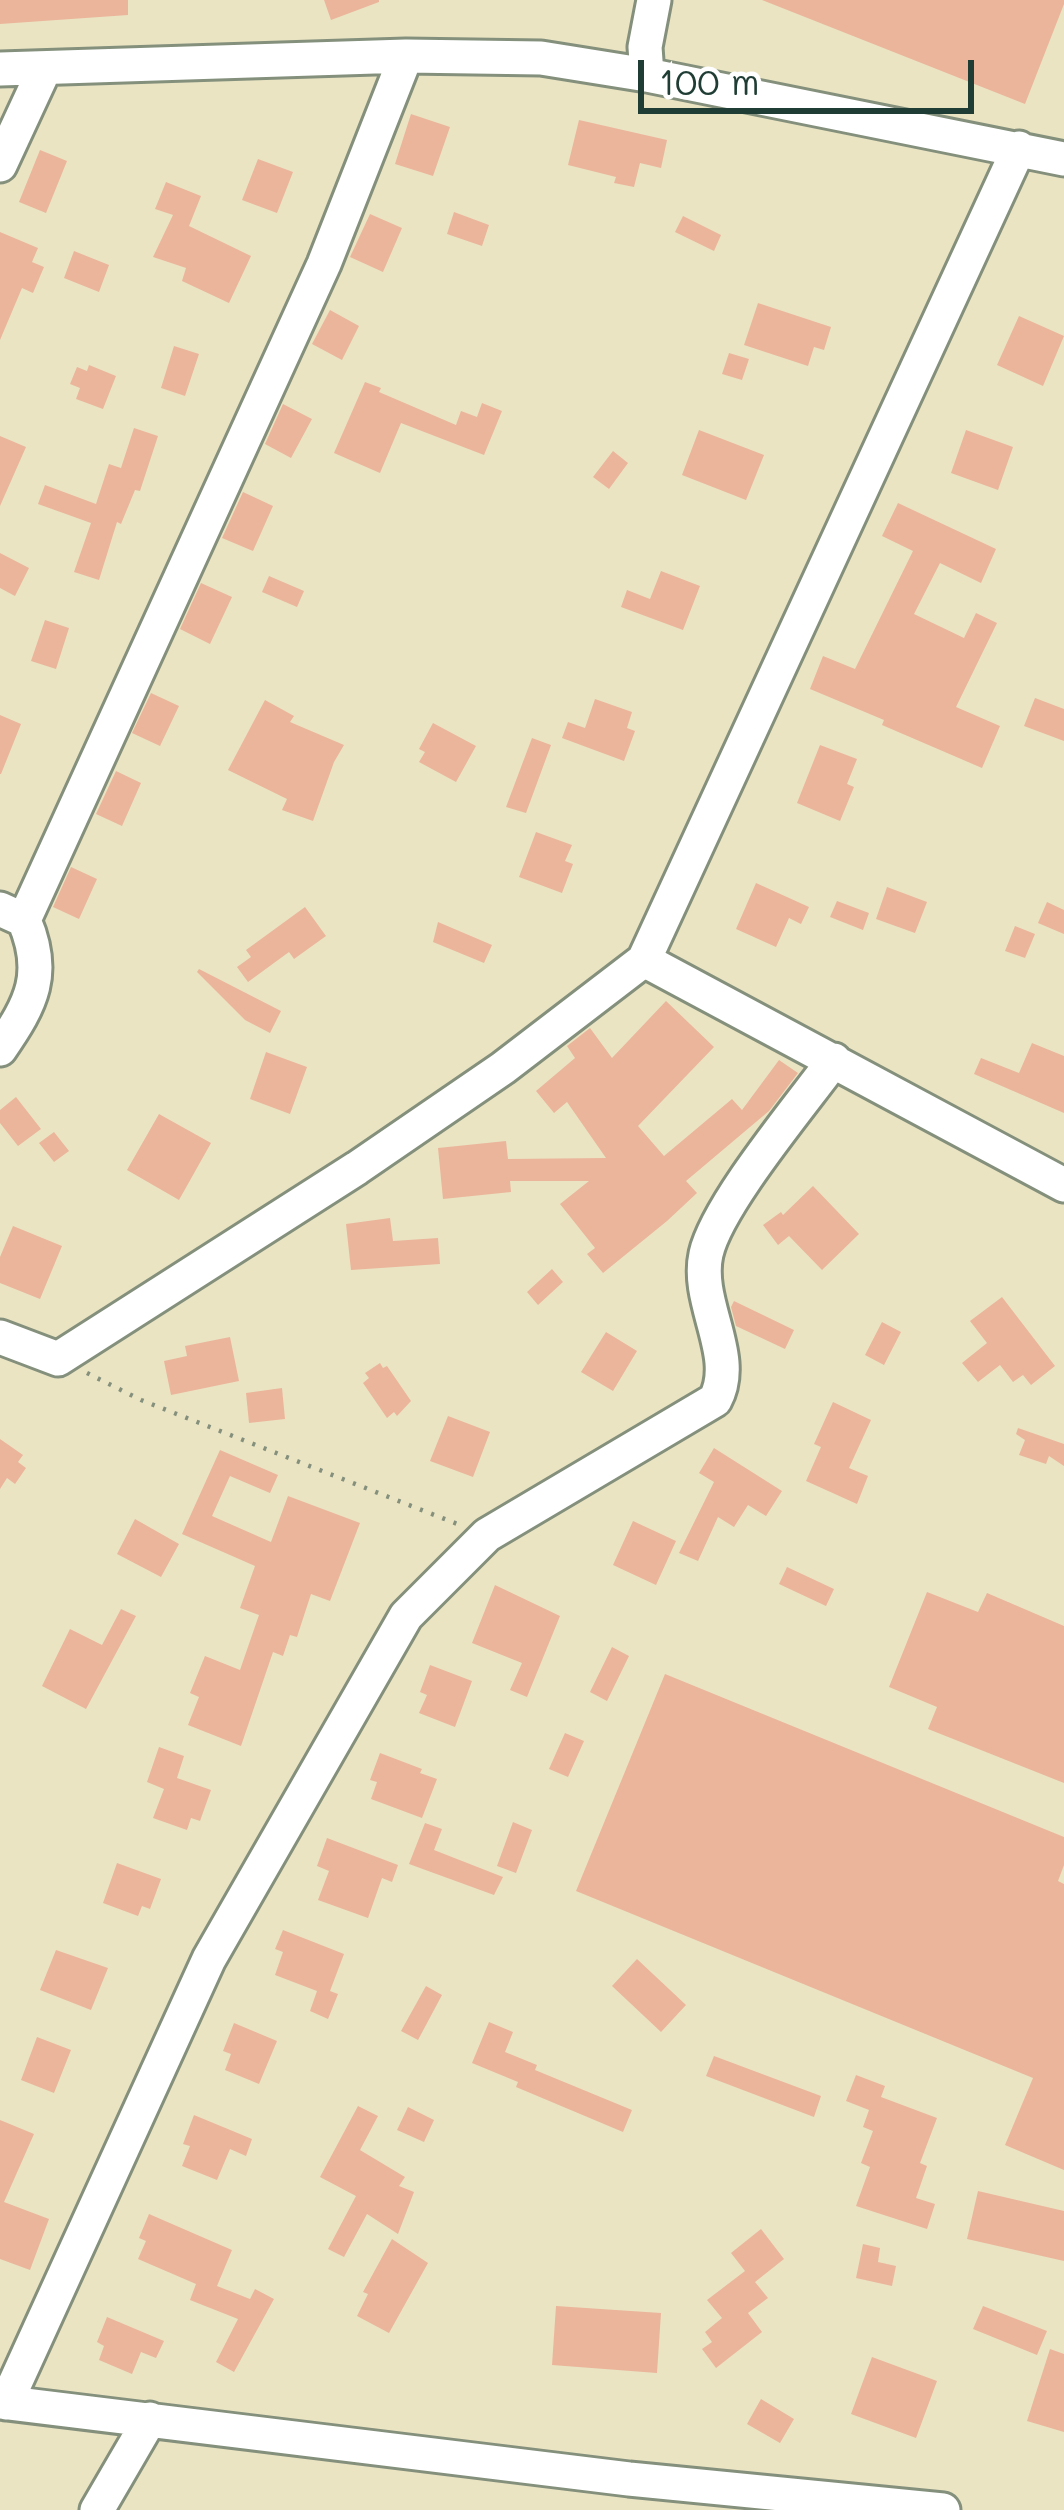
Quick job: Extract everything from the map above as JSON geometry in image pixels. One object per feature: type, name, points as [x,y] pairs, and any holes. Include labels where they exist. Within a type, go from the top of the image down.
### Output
[{"type":"street","points":[[647,75],[645,47],[654,0]]},
{"type":"street","points":[[0,1049],[37,976],[38,950],[12,915],[324,264],[406,56]]},
{"type":"street","points":[[0,69],[406,56],[542,58],[1064,159]]},
{"type":"street","points":[[0,166],[45,68]]},
{"type":"street","points":[[0,1337],[58,1359],[485,1081],[644,960],[1019,148]]},
{"type":"street","points":[[644,960],[1064,1185]]},
{"type":"street","points":[[834,1060],[720,1219],[705,1256],[705,1289],[724,1372],[715,1400],[487,1535],[406,1616],[229,1922],[155,2069],[3,2403],[629,2479],[943,2510]]},
{"type":"street","points":[[98,2510],[150,2419]]},
{"type":"path","points":[[58,1359],[141,1400],[487,1535]]},
{"type":"building","points":[[0,0],[128,0],[128,15],[0,24]]},
{"type":"building","points":[[324,0],[379,0],[379,2],[331,20]]},
{"type":"building","points":[[762,0],[1064,0],[1064,4],[1025,104]]},
{"type":"building","points":[[411,114],[450,127],[433,176],[395,164]]},
{"type":"building","points":[[579,120],[667,140],[661,168],[640,163],[634,187],[614,183],[616,177],[568,165]]},
{"type":"building","points":[[40,150],[67,161],[46,213],[19,202]]},
{"type":"building","points":[[258,159],[293,172],[277,213],[242,200]]},
{"type":"building","points":[[166,182],[201,196],[189,226],[251,256],[229,303],[182,281],[186,268],[153,257],[173,215],[155,209]]},
{"type":"building","points":[[454,212],[489,225],[482,246],[447,234]]},
{"type":"building","points":[[370,214],[402,228],[383,272],[350,257]]},
{"type":"building","points":[[683,216],[721,235],[714,251],[675,232]]},
{"type":"building","points":[[0,232],[38,248],[32,262],[44,267],[33,293],[22,288],[0,340]]},
{"type":"building","points":[[74,251],[109,265],[99,292],[64,278]]},
{"type":"building","points":[[758,303],[831,327],[824,350],[814,347],[808,366],[744,345]]},
{"type":"building","points":[[330,310],[359,326],[342,360],[312,344]]},
{"type":"building","points":[[1019,316],[1064,336],[1043,386],[997,365]]},
{"type":"building","points":[[174,346],[199,354],[185,396],[161,388]]},
{"type":"building","points":[[729,353],[749,359],[742,380],[722,374]]},
{"type":"building","points":[[89,365],[116,376],[103,409],[76,399],[80,388],[70,384],[77,367],[87,371]]},
{"type":"building","points":[[365,382],[456,425],[461,411],[477,417],[482,403],[502,411],[484,455],[401,423],[380,473],[334,453]]},
{"type":"building","points":[[283,404],[312,419],[291,458],[265,444]]},
{"type":"building","points":[[134,428],[158,436],[140,491],[135,490],[121,524],[117,522],[99,580],[74,572],[91,523],[38,504],[45,485],[96,504],[109,464],[121,468]]},
{"type":"building","points":[[699,430],[764,455],[746,500],[682,475]]},
{"type":"building","points":[[966,430],[1013,447],[998,490],[951,473]]},
{"type":"building","points":[[0,436],[26,447],[0,506]]},
{"type":"building","points":[[613,451],[628,463],[609,489],[593,477]]},
{"type":"building","points":[[243,492],[273,506],[253,551],[222,538]]},
{"type":"building","points":[[898,503],[996,549],[981,583],[940,563],[914,614],[964,638],[976,613],[997,623],[956,707],[1000,726],[982,768],[810,689],[823,656],[855,669],[913,551],[882,536]]},
{"type":"building","points":[[0,553],[29,568],[15,596],[0,588]]},
{"type":"building","points":[[661,571],[700,586],[683,630],[621,607],[627,590],[650,599]]},
{"type":"building","points":[[269,576],[304,591],[297,607],[262,592]]},
{"type":"building","points":[[201,583],[232,597],[210,644],[180,629]]},
{"type":"building","points":[[45,620],[69,628],[56,669],[31,661]]},
{"type":"building","points":[[151,693],[179,706],[160,746],[132,733]]},
{"type":"building","points":[[1035,698],[1064,709],[1064,741],[1024,726]]},
{"type":"building","points":[[595,699],[632,712],[627,728],[635,731],[624,761],[562,738],[568,722],[585,728]]},
{"type":"building","points":[[265,700],[294,716],[290,722],[344,745],[313,821],[282,810],[287,799],[228,770]]},
{"type":"building","points":[[0,715],[21,724],[1,774],[0,774]]},
{"type":"building","points":[[433,723],[476,746],[456,782],[419,762],[425,752],[419,749]]},
{"type":"building","points":[[532,738],[551,745],[526,813],[506,807]]},
{"type":"building","points":[[820,745],[857,759],[847,784],[854,787],[840,821],[797,803]]},
{"type":"building","points":[[116,771],[141,783],[122,826],[96,814]]},
{"type":"building","points":[[536,832],[572,845],[565,861],[573,864],[562,893],[519,877]]},
{"type":"building","points":[[71,867],[97,879],[79,919],[53,907]]},
{"type":"building","points":[[756,883],[809,907],[801,924],[789,918],[776,947],[736,929]]},
{"type":"building","points":[[887,887],[927,902],[915,933],[876,919]]},
{"type":"building","points":[[837,901],[869,913],[863,930],[830,917]]},
{"type":"building","points":[[1047,902],[1064,910],[1064,934],[1038,923]]},
{"type":"building","points":[[305,907],[326,936],[294,959],[289,952],[248,982],[237,967],[251,957],[246,950]]},
{"type":"building","points":[[438,922],[492,945],[484,963],[433,942]]},
{"type":"building","points":[[1015,926],[1035,934],[1025,958],[1005,951]]},
{"type":"building","points":[[199,969],[281,1011],[270,1033],[245,1020]]},
{"type":"building","points":[[666,1001],[714,1047],[638,1126],[664,1156],[732,1099],[742,1110],[779,1060],[798,1073],[769,1111],[686,1181],[697,1193],[667,1221],[603,1273],[587,1254],[595,1248],[560,1204],[589,1181],[510,1181],[511,1192],[443,1199],[438,1148],[506,1141],[508,1159],[606,1158],[567,1102],[554,1113],[536,1091],[575,1058],[567,1046],[590,1028],[612,1058]]},
{"type":"building","points":[[1032,1043],[1064,1056],[1064,1113],[974,1074],[981,1058],[1019,1073]]},
{"type":"building","points":[[266,1052],[307,1067],[290,1114],[250,1099]]},
{"type":"building","points":[[16,1097],[41,1129],[18,1146],[0,1123],[0,1110]]},
{"type":"building","points":[[159,1114],[211,1143],[179,1200],[127,1170]]},
{"type":"building","points":[[54,1132],[69,1151],[54,1162],[39,1143]]},
{"type":"building","points":[[813,1186],[859,1234],[822,1270],[789,1236],[778,1245],[763,1225],[783,1215]]},
{"type":"building","points":[[390,1218],[393,1241],[438,1238],[440,1264],[351,1270],[346,1224]]},
{"type":"building","points":[[13,1226],[62,1246],[40,1299],[0,1283],[0,1257]]},
{"type":"building","points":[[552,1269],[563,1282],[538,1305],[527,1292]]},
{"type":"building","points":[[1002,1297],[1055,1366],[1031,1385],[1023,1375],[1013,1382],[1000,1365],[978,1382],[962,1363],[987,1343],[970,1321]]},
{"type":"building","points":[[734,1301],[794,1330],[785,1349],[736,1326]]},
{"type":"building","points":[[882,1322],[901,1332],[884,1365],[865,1355]]},
{"type":"building","points":[[606,1332],[637,1351],[613,1391],[581,1372]]},
{"type":"building","points":[[230,1337],[239,1381],[171,1395],[164,1361],[187,1356],[185,1346]]},
{"type":"building","points":[[380,1363],[411,1401],[397,1416],[394,1412],[387,1418],[363,1383],[369,1378],[365,1373]]},
{"type":"building","points":[[282,1388],[285,1419],[249,1423],[246,1393]]},
{"type":"building","points":[[833,1402],[871,1420],[849,1468],[868,1476],[857,1504],[806,1481],[821,1447],[814,1444]]},
{"type":"building","points":[[448,1416],[490,1432],[473,1477],[430,1461]]},
{"type":"building","points":[[1018,1428],[1064,1444],[1064,1466],[1049,1456],[1046,1464],[1019,1455],[1025,1440],[1016,1434]]},
{"type":"building","points":[[0,1439],[23,1455],[18,1462],[26,1468],[15,1484],[7,1478],[0,1489]]},
{"type":"building","points":[[714,1448],[782,1491],[766,1516],[748,1505],[734,1527],[718,1517],[698,1561],[679,1553],[714,1482],[699,1473]]},
{"type":"building","points":[[220,1450],[278,1475],[270,1493],[230,1476],[212,1516],[271,1542],[288,1496],[360,1523],[330,1601],[311,1594],[297,1637],[290,1635],[283,1656],[273,1652],[241,1746],[188,1725],[199,1697],[190,1693],[205,1656],[240,1670],[259,1615],[240,1608],[255,1566],[182,1534]]},
{"type":"building","points":[[135,1519],[179,1544],[161,1577],[117,1554]]},
{"type":"building","points":[[633,1521],[676,1541],[656,1585],[613,1565]]},
{"type":"building","points":[[787,1567],[834,1589],[826,1606],[779,1584]]},
{"type":"building","points":[[495,1585],[560,1616],[527,1697],[510,1690],[522,1663],[472,1643]]},
{"type":"building","points":[[927,1592],[978,1612],[987,1593],[1064,1626],[1064,1783],[928,1729],[937,1707],[889,1687]]},
{"type":"building","points":[[121,1609],[136,1616],[86,1709],[42,1686],[70,1629],[102,1645]]},
{"type":"building","points":[[612,1647],[629,1656],[607,1701],[590,1692]]},
{"type":"building","points":[[430,1665],[472,1681],[455,1727],[419,1713],[427,1695],[420,1692]]},
{"type":"building","points":[[665,1674],[1064,1837],[1064,1865],[1058,1881],[1064,1884],[1064,2170],[1005,2145],[1033,2078],[576,1891]]},
{"type":"building","points":[[565,1733],[584,1741],[568,1777],[549,1769]]},
{"type":"building","points":[[159,1747],[184,1756],[177,1778],[211,1790],[200,1821],[191,1818],[187,1830],[153,1818],[164,1789],[147,1782]]},
{"type":"building","points":[[380,1753],[437,1779],[422,1818],[371,1799],[377,1782],[370,1780]]},
{"type":"building","points":[[513,1822],[532,1830],[516,1873],[497,1866]]},
{"type":"building","points":[[425,1823],[442,1829],[434,1850],[503,1877],[494,1895],[409,1864]]},
{"type":"building","points":[[327,1838],[398,1865],[392,1882],[382,1878],[368,1918],[318,1900],[329,1871],[317,1866]]},
{"type":"building","points":[[117,1863],[161,1879],[150,1909],[142,1906],[138,1916],[103,1903]]},
{"type":"building","points":[[283,1930],[344,1954],[330,1991],[338,1994],[328,2019],[310,2011],[317,1991],[275,1975],[283,1952],[275,1949]]},
{"type":"building","points":[[56,1950],[108,1968],[91,2010],[40,1990]]},
{"type":"building","points":[[637,1959],[686,2005],[661,2032],[612,1986]]},
{"type":"building","points":[[426,1986],[442,1995],[418,2040],[401,2031]]},
{"type":"building","points":[[489,2022],[513,2032],[505,2052],[537,2065],[535,2070],[632,2110],[623,2132],[472,2063]]},
{"type":"building","points":[[234,2023],[277,2041],[259,2084],[225,2070],[231,2054],[223,2051]]},
{"type":"building","points":[[37,2037],[71,2050],[54,2093],[21,2080]]},
{"type":"building","points":[[714,2056],[821,2096],[814,2117],[706,2076]]},
{"type":"building","points":[[856,2075],[885,2086],[881,2097],[937,2118],[920,2163],[927,2166],[916,2198],[935,2204],[927,2229],[856,2206],[870,2167],[861,2163],[873,2131],[863,2127],[869,2110],[846,2101]]},
{"type":"building","points":[[358,2106],[378,2116],[360,2150],[405,2177],[399,2186],[414,2192],[398,2234],[367,2214],[344,2257],[328,2249],[356,2196],[320,2177]]},
{"type":"building","points":[[408,2107],[434,2120],[424,2142],[397,2130]]},
{"type":"building","points":[[194,2115],[252,2139],[246,2156],[230,2149],[217,2180],[182,2166],[190,2146],[183,2144]]},
{"type":"building","points":[[0,2120],[34,2134],[4,2202],[49,2219],[30,2270],[0,2259]]},
{"type":"building","points":[[978,2191],[1064,2211],[1064,2261],[967,2239]]},
{"type":"building","points":[[149,2214],[232,2250],[217,2286],[250,2299],[255,2289],[274,2299],[234,2372],[216,2362],[238,2319],[190,2300],[196,2284],[138,2259],[146,2241],[139,2238]]},
{"type":"building","points":[[761,2229],[784,2259],[755,2282],[768,2298],[748,2313],[762,2332],[716,2368],[702,2349],[712,2342],[705,2332],[722,2318],[707,2300],[745,2271],[731,2253]]},
{"type":"building","points":[[392,2239],[428,2263],[389,2333],[357,2316],[368,2294],[363,2292]]},
{"type":"building","points":[[863,2244],[880,2248],[878,2262],[896,2266],[892,2286],[856,2278]]},
{"type":"building","points":[[556,2306],[661,2313],[657,2373],[552,2365]]},
{"type":"building","points":[[983,2306],[1047,2331],[1037,2355],[973,2329]]},
{"type":"building","points":[[107,2317],[164,2341],[156,2358],[141,2352],[132,2374],[99,2360],[104,2346],[97,2342]]},
{"type":"building","points":[[1050,2349],[1064,2354],[1064,2432],[1027,2421]]},
{"type":"building","points":[[872,2357],[937,2381],[916,2438],[851,2414]]},
{"type":"building","points":[[761,2399],[794,2419],[780,2443],[747,2424]]}]
